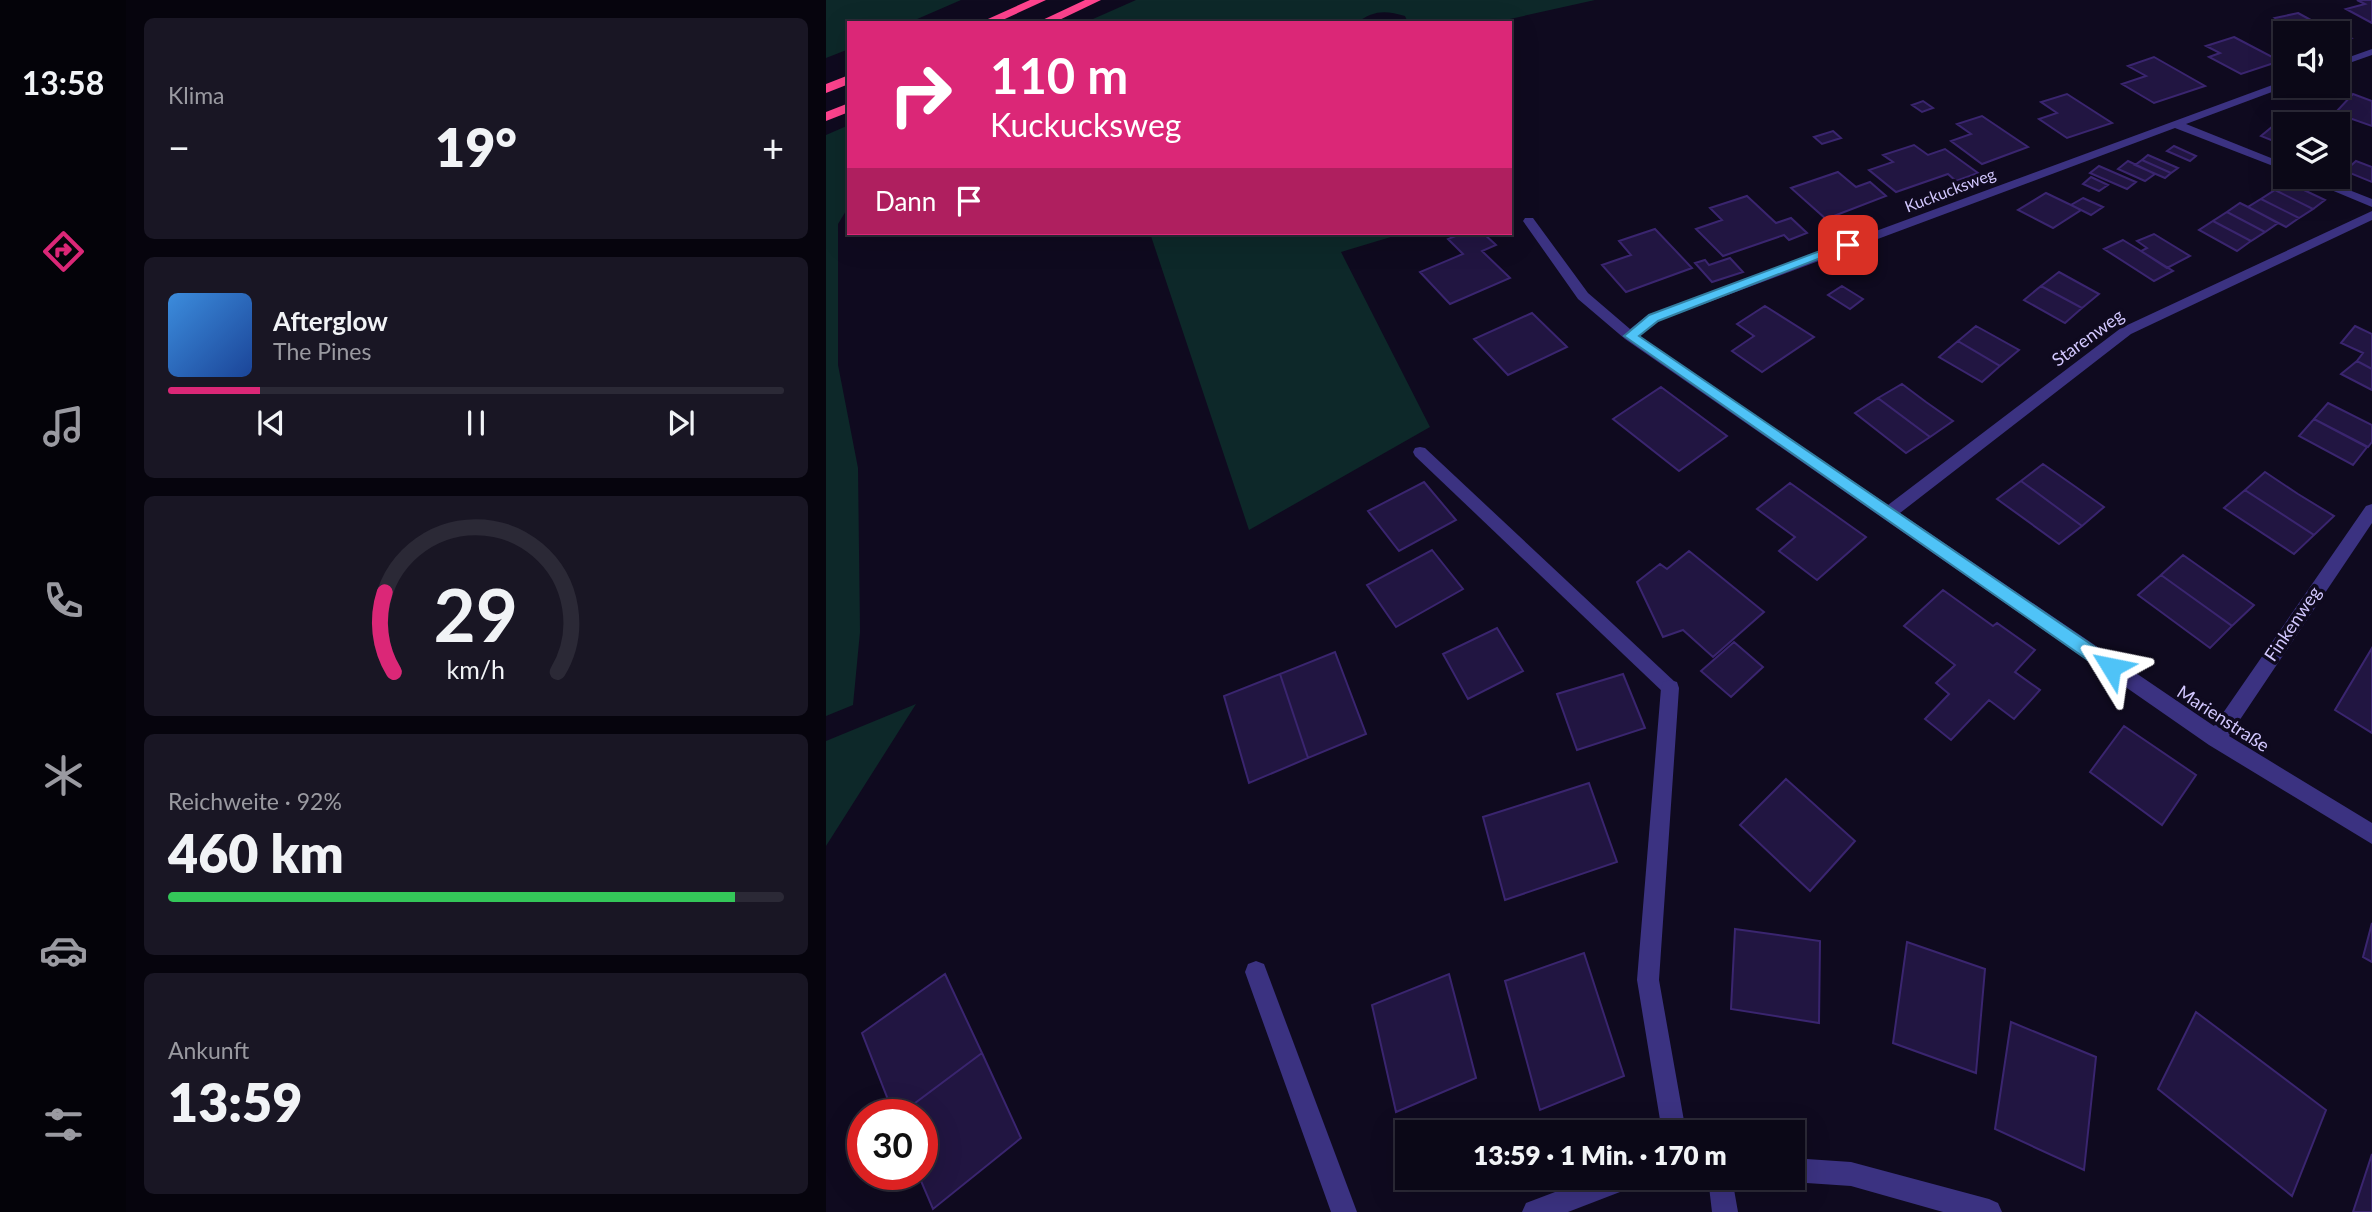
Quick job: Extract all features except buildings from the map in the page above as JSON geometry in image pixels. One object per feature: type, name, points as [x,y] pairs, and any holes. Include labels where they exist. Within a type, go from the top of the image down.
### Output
[{"type":"highway","points":[[990,21],[1040,0]]},
{"type":"highway","points":[[1047,21],[1095,0]]},
{"type":"highway","points":[[826,89],[847,80]]},
{"type":"highway","points":[[826,117],[847,108]]},
{"type":"street","points":[[2350,60],[2372,52]]},
{"type":"street","name":"Kuckucksweg","points":[[1630,336],[1653,318],[2273,88]]},
{"type":"street","points":[[2173,123],[2273,163]]},
{"type":"street","points":[[2336,189],[2372,203]]},
{"type":"street","name":"Starenweg","points":[[1889,513],[2126,331],[2372,215]]},
{"type":"street","name":"Marienstraße","points":[[1529,221],[1583,296],[1630,336],[2216,739],[2372,834]]},
{"type":"street","name":"Finkenweg","points":[[2216,739],[2372,510]]},
{"type":"street","points":[[1670,688],[1648,980],[1672,1120]]},
{"type":"street","points":[[1256,972],[1344,1212]]},
{"type":"street","points":[[1805,1171],[1851,1174],[1989,1212]]},
{"type":"street","points":[[1535,1212],[1593,1190]]},
{"type":"street","points":[[1722,1190],[1725,1212]]},
{"type":"lane","points":[[1420,452],[1670,688]]},
{"type":"green space","points":[[826,0],[961,0],[913,21],[847,21],[847,50],[826,58]]},
{"type":"green space","points":[[1136,0],[1595,0],[1501,21],[1407,21],[1405,16],[1385,12],[1374,13],[1359,21],[1089,21]]},
{"type":"green space","points":[[847,126],[847,209],[838,224],[838,365],[858,468],[860,632],[853,705],[826,716],[826,135]]},
{"type":"green space","points":[[1151,235],[1397,235],[1341,252],[1430,427],[1249,530]]},
{"type":"green space","points":[[916,704],[826,846],[826,741]]},
{"type":"route","points":[[1848,245],[1653,318],[1630,336],[2111,667]]}]
